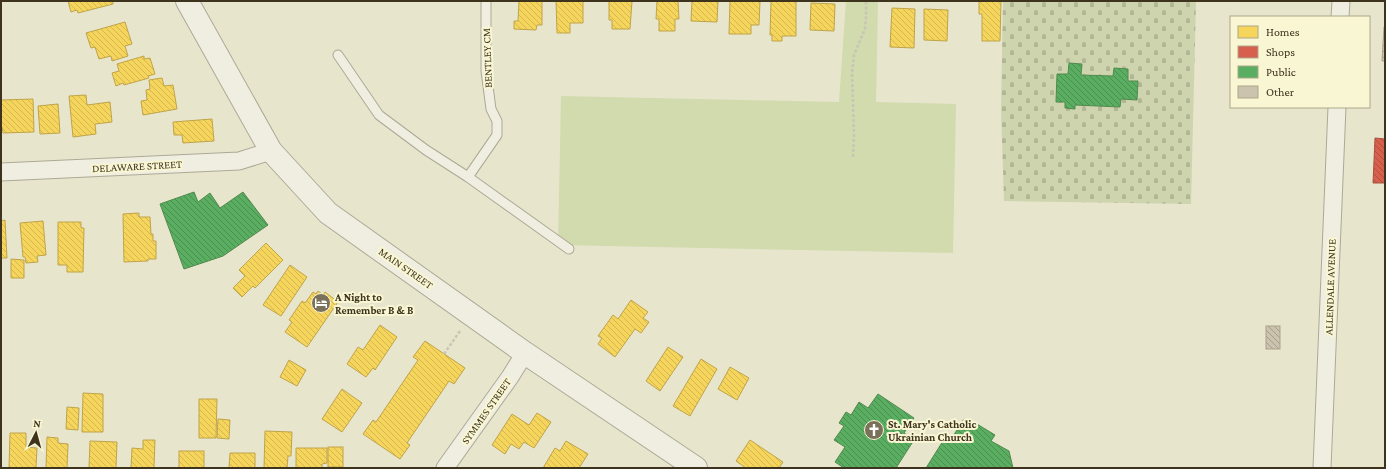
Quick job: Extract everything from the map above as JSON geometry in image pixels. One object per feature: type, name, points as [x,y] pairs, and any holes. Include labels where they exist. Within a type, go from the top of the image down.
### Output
[{"type":"street","name":"MAIN STREET","points":[[187,1],[271,151],[328,213],[525,352],[696,468]]},
{"type":"street","points":[[1340,16],[1341,1]]},
{"type":"street","name":"ALLENDALE AVENUE","points":[[1322,468],[1337,108]]},
{"type":"street","name":"DELAWARE STREET","points":[[1,172],[239,161],[271,151]]},
{"type":"street","name":"SYMMES STREET","points":[[445,468],[510,377],[525,352]]},
{"type":"lane","name":"BENTLEY CM","points":[[468,177],[497,135],[497,121],[491,109],[486,71],[486,1]]},
{"type":"lane","points":[[338,55],[379,115],[426,150],[468,177],[569,249]]},
{"type":"path","points":[[853,157],[854,136],[852,73],[854,55],[865,29],[866,1]]},
{"type":"path","points":[[444,354],[472,315]]},
{"type":"green space","points":[[846,1],[878,1],[876,102],[956,104],[953,253],[558,245],[561,96],[839,102]]},
{"type":"green space","points":[[1003,1],[1196,1],[1191,204],[1004,201],[1001,110]]},
{"type":"building: Homes","points":[[68,1],[113,1],[113,4],[78,13],[77,10],[71,12]]},
{"type":"building: Homes","points":[[519,1],[542,1],[542,25],[537,25],[536,30],[514,29],[514,21],[518,21]]},
{"type":"building: Homes","points":[[556,1],[583,1],[583,23],[570,23],[570,33],[557,33]]},
{"type":"building: Homes","points":[[609,1],[632,1],[630,29],[612,29],[612,20],[609,20]]},
{"type":"building: Homes","points":[[657,1],[678,1],[679,19],[675,19],[675,31],[659,31],[659,19],[656,19]]},
{"type":"building: Homes","points":[[692,1],[718,1],[717,22],[691,21]]},
{"type":"building: Homes","points":[[730,1],[760,1],[759,25],[751,25],[751,34],[729,34]]},
{"type":"building: Homes","points":[[771,1],[796,1],[796,36],[782,36],[782,41],[772,41],[772,35],[770,35]]},
{"type":"building: Homes","points":[[979,1],[1001,1],[1000,41],[982,41],[982,14],[979,14]]},
{"type":"building: Homes","points":[[811,3],[835,4],[834,31],[810,30]]},
{"type":"building: Homes","points":[[892,8],[915,9],[914,48],[890,47]]},
{"type":"building: Homes","points":[[924,9],[948,10],[947,41],[924,40]]},
{"type":"building: Homes","points":[[125,22],[132,44],[125,46],[128,56],[112,61],[111,56],[99,59],[95,47],[91,48],[86,33]]},
{"type":"building: Homes","points":[[144,56],[144,59],[150,58],[155,74],[148,76],[149,78],[124,85],[123,83],[116,86],[112,73],[119,71],[117,64]]},
{"type":"building: Homes","points":[[162,78],[164,86],[173,85],[177,109],[143,115],[141,101],[147,100],[146,90],[150,89],[149,80]]},
{"type":"building: Homes","points":[[86,95],[87,105],[110,102],[112,122],[95,124],[96,134],[73,137],[69,96]]},
{"type":"building: Homes","points":[[33,99],[34,132],[3,133],[1,127],[1,100]]},
{"type":"building: Homes","points":[[58,104],[60,133],[40,134],[38,106]]},
{"type":"building: Homes","points":[[212,119],[214,141],[183,143],[182,135],[174,135],[173,122]]},
{"type":"building: Homes","points":[[139,213],[139,217],[150,217],[151,234],[153,234],[153,241],[156,241],[156,259],[148,259],[148,261],[124,262],[123,214]]},
{"type":"building: Homes","points":[[5,220],[7,258],[1,258],[1,221]]},
{"type":"building: Homes","points":[[43,221],[46,255],[37,256],[38,262],[26,263],[25,257],[23,257],[20,223]]},
{"type":"building: Homes","points":[[58,222],[81,222],[81,228],[84,228],[83,272],[67,272],[67,265],[58,265]]},
{"type":"building: Homes","points":[[266,243],[283,260],[255,288],[253,286],[242,297],[233,288],[245,276],[239,270]]},
{"type":"building: Homes","points":[[11,259],[24,260],[24,278],[11,278]]},
{"type":"building: Homes","points":[[290,265],[307,277],[281,316],[263,305]]},
{"type":"building: Homes","points":[[318,291],[323,295],[325,292],[338,302],[307,347],[285,332],[292,322],[289,320],[302,301],[305,303],[313,292],[316,294]]},
{"type":"building: Homes","points":[[631,300],[648,312],[643,318],[649,322],[641,333],[635,329],[615,357],[598,344],[602,338],[598,336],[613,315],[618,319]]},
{"type":"building: Homes","points":[[380,325],[397,337],[375,370],[373,368],[366,377],[347,364],[358,347],[363,350]]},
{"type":"building: Homes","points":[[425,341],[465,368],[454,384],[449,381],[407,443],[410,445],[400,459],[363,434],[373,420],[376,422],[418,360],[413,357]]},
{"type":"building: Homes","points":[[668,347],[683,357],[660,391],[646,381]]},
{"type":"building: Homes","points":[[701,359],[717,369],[690,416],[673,406]]},
{"type":"building: Homes","points":[[289,360],[306,370],[297,386],[280,377]]},
{"type":"building: Homes","points":[[730,367],[749,378],[737,400],[718,389]]},
{"type":"building: Homes","points":[[342,389],[362,403],[342,432],[322,419]]},
{"type":"building: Homes","points":[[83,393],[103,394],[103,432],[82,432]]},
{"type":"building: Homes","points":[[199,399],[217,399],[216,438],[199,438]]},
{"type":"building: Homes","points":[[67,407],[79,408],[78,430],[66,429]]},
{"type":"building: Homes","points":[[537,413],[551,422],[534,448],[524,442],[519,449],[511,444],[505,454],[492,445],[512,414],[529,425]]},
{"type":"building: Homes","points":[[218,419],[230,420],[229,439],[217,438]]},
{"type":"building: Homes","points":[[265,431],[292,432],[291,456],[288,456],[287,468],[264,468]]},
{"type":"building: Homes","points":[[10,433],[26,433],[26,447],[37,448],[36,468],[9,468]]},
{"type":"building: Homes","points":[[47,437],[58,438],[58,443],[68,444],[67,468],[46,468]]},
{"type":"building: Homes","points":[[143,440],[155,440],[154,468],[131,468],[132,448],[143,449]]},
{"type":"building: Homes","points":[[750,440],[783,462],[779,468],[746,468],[736,461]]},
{"type":"building: Homes","points":[[90,441],[117,442],[116,468],[89,468]]},
{"type":"building: Homes","points":[[566,441],[588,454],[579,468],[543,468],[555,448],[560,451]]},
{"type":"building: Homes","points":[[328,447],[343,447],[343,467],[328,467]]},
{"type":"building: Homes","points":[[296,448],[327,448],[327,463],[322,464],[322,468],[296,468]]},
{"type":"building: Homes","points":[[179,451],[204,451],[204,468],[179,468]]},
{"type":"building: Homes","points":[[230,453],[255,453],[255,468],[229,468]]},
{"type":"building: Shops","points":[[1375,138],[1385,139],[1385,183],[1373,183]]},
{"type":"building: Public","points":[[1069,63],[1082,64],[1081,75],[1113,76],[1114,68],[1128,69],[1128,81],[1138,81],[1137,100],[1121,99],[1120,107],[1075,105],[1075,109],[1065,108],[1065,102],[1056,102],[1057,74],[1068,74]]},
{"type":"building: Public","points":[[194,192],[198,202],[210,193],[220,208],[243,192],[268,225],[223,256],[184,269],[160,204]]},
{"type":"building: Public","name":"St. Mary's Catholic Ukrainian Church","points":[[878,394],[914,418],[904,433],[914,440],[896,468],[844,468],[835,462],[845,447],[834,440],[844,426],[839,423],[846,412],[851,415],[859,402],[868,408]]},
{"type":"building: Public","points":[[964,419],[975,426],[977,424],[995,435],[991,441],[1009,451],[1013,468],[926,468],[943,441],[948,444]]},
{"type":"building: Other","points":[[1384,27],[1385,61],[1382,61]]},
{"type":"building: Other","points":[[1266,326],[1280,326],[1280,349],[1266,349]]},
{"type":"place","name":"A Night to Remember B & B","points":[[321,303]]},
{"type":"place","name":"St. Mary's Catholic Ukrainian Church","points":[[874,430]]}]
